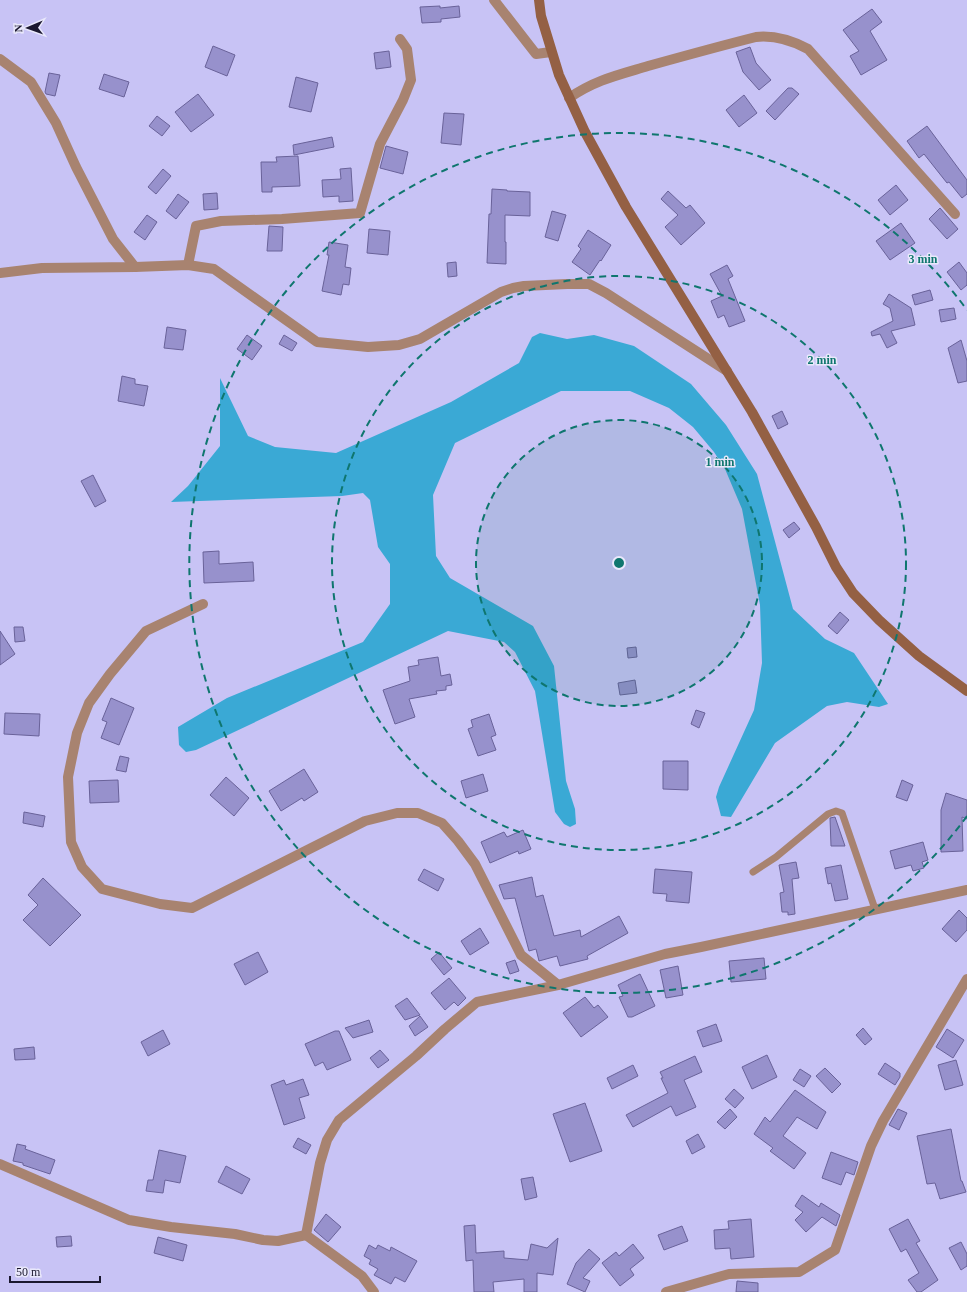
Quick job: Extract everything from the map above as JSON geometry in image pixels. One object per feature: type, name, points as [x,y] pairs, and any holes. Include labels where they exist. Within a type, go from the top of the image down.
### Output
[{"type":"street","points":[[494,0],[536,54],[551,52]]},
{"type":"street","points":[[539,0],[541,16],[551,52],[568,98],[606,171],[626,207],[752,412],[795,488],[836,567],[853,593],[879,620],[919,656],[967,691]]},
{"type":"street","points":[[568,98],[583,88],[600,80],[682,56],[756,37],[766,36],[796,42],[808,49],[955,214]]},
{"type":"street","points":[[188,265],[196,226],[221,221],[282,219],[360,213],[380,144],[403,100],[410,80],[407,49],[400,39]]},
{"type":"street","points":[[0,59],[31,82],[56,123],[113,239],[135,267]]},
{"type":"street","points":[[1,272],[42,268],[188,265],[214,269],[317,342],[368,347],[399,345],[420,339],[501,292],[513,288],[524,286],[588,284],[606,293],[727,371]]},
{"type":"street","points":[[203,604],[146,631],[110,674],[89,703],[77,733],[68,777],[71,842],[82,867],[102,889],[160,904],[192,908],[365,821],[397,813],[418,813],[442,823],[458,842],[475,864],[521,955],[558,986]]},
{"type":"street","points":[[306,1235],[327,1140],[339,1120],[416,1056],[445,1028],[477,1002],[558,986],[665,954],[709,946],[967,890]]},
{"type":"street","points":[[666,1292],[729,1274],[800,1272],[835,1250],[871,1146],[883,1121],[967,979]]},
{"type":"street","points":[[0,1164],[129,1220],[171,1227],[234,1234],[262,1240],[278,1240],[306,1235],[362,1276],[374,1292]]},
{"type":"lane","points":[[753,872],[776,857],[828,814],[836,812],[842,813],[875,909]]},
{"type":"water","points":[[540,333],[567,339],[594,335],[634,346],[691,384],[726,425],[757,474],[793,609],[825,639],[854,653],[888,704],[879,707],[847,702],[827,706],[775,743],[731,817],[721,816],[716,797],[719,787],[754,710],[762,663],[760,605],[742,509],[725,469],[714,452],[693,427],[669,408],[630,391],[561,391],[455,443],[433,495],[436,556],[450,578],[533,626],[554,666],[566,781],[575,809],[576,824],[570,827],[564,824],[555,812],[535,691],[515,652],[504,642],[448,631],[196,750],[186,752],[179,745],[178,727],[227,698],[363,642],[390,604],[390,564],[378,547],[370,500],[363,493],[342,496],[171,502],[188,486],[220,446],[220,378],[248,436],[275,447],[336,453],[451,402],[519,363],[532,337]]},
{"type":"building","points":[[440,6],[440,8],[459,6],[460,17],[441,19],[441,22],[422,23],[420,7]]},
{"type":"building","points":[[872,9],[882,22],[870,31],[887,60],[861,75],[850,56],[859,51],[843,30]]},
{"type":"building","points":[[213,46],[235,55],[227,76],[205,67]]},
{"type":"building","points":[[750,47],[756,63],[771,80],[759,90],[743,72],[736,52]]},
{"type":"building","points":[[389,51],[391,67],[376,69],[374,53]]},
{"type":"building","points":[[49,73],[60,75],[55,96],[46,94],[45,92]]},
{"type":"building","points":[[104,74],[129,82],[124,97],[99,89]]},
{"type":"building","points":[[296,77],[318,83],[311,112],[289,107]]},
{"type":"building","points":[[788,88],[792,88],[799,94],[775,120],[766,111]]},
{"type":"building","points":[[198,94],[214,115],[191,132],[175,112]]},
{"type":"building","points":[[744,95],[757,113],[739,127],[726,110]]},
{"type":"building","points":[[444,113],[464,114],[461,145],[441,143]]},
{"type":"building","points":[[157,116],[170,126],[162,136],[149,126]]},
{"type":"building","points":[[927,126],[967,180],[967,194],[962,198],[949,182],[947,183],[924,154],[919,158],[907,141]]},
{"type":"building","points":[[332,137],[334,147],[294,155],[293,145]]},
{"type":"building","points":[[386,146],[408,152],[403,174],[380,168]]},
{"type":"building","points":[[298,156],[300,186],[272,187],[272,192],[262,192],[261,162],[277,162],[276,157]]},
{"type":"building","points":[[351,168],[353,201],[339,202],[339,196],[323,197],[322,180],[341,179],[340,169]]},
{"type":"building","points":[[163,169],[171,176],[156,194],[148,187]]},
{"type":"building","points":[[896,185],[908,200],[890,215],[878,200]]},
{"type":"building","points":[[492,189],[530,192],[530,216],[505,215],[506,264],[487,263],[489,214],[491,214]]},
{"type":"building","points":[[668,191],[686,208],[690,205],[705,223],[681,245],[665,227],[678,215],[661,199]]},
{"type":"building","points":[[217,193],[218,209],[204,210],[203,194]]},
{"type":"building","points":[[178,194],[189,202],[176,219],[166,211]]},
{"type":"building","points":[[940,208],[958,229],[947,239],[929,219]]},
{"type":"building","points":[[552,211],[566,215],[558,241],[545,237]]},
{"type":"building","points":[[147,215],[157,222],[145,240],[134,232]]},
{"type":"building","points":[[901,223],[915,243],[890,260],[876,241]]},
{"type":"building","points":[[269,226],[283,227],[282,251],[267,251]]},
{"type":"building","points":[[369,229],[390,231],[388,255],[367,253]]},
{"type":"building","points":[[588,230],[611,245],[590,275],[572,262],[581,249],[578,246]]},
{"type":"building","points":[[329,242],[348,245],[345,267],[351,268],[349,285],[343,284],[341,295],[322,291],[329,255],[327,255]]},
{"type":"building","points":[[456,262],[457,276],[448,277],[447,263]]},
{"type":"building","points":[[959,262],[967,273],[967,285],[961,290],[947,272]]},
{"type":"building","points":[[727,265],[733,276],[728,279],[745,321],[729,327],[724,315],[718,318],[711,301],[722,296],[710,274]]},
{"type":"building","points":[[930,290],[933,300],[915,305],[912,295]]},
{"type":"building","points":[[889,294],[911,308],[915,325],[891,331],[897,343],[887,348],[880,334],[872,336],[871,332],[893,321],[890,308],[883,304]]},
{"type":"building","points":[[954,308],[956,319],[941,322],[939,310]]},
{"type":"building","points":[[167,327],[186,330],[183,350],[164,348]]},
{"type":"building","points":[[247,335],[262,346],[252,360],[237,349]]},
{"type":"building","points":[[284,335],[297,343],[292,351],[279,344]]},
{"type":"building","points":[[961,340],[967,361],[967,381],[958,383],[948,348]]},
{"type":"building","points":[[122,376],[135,379],[135,384],[148,386],[144,406],[118,401]]},
{"type":"building","points":[[782,411],[788,424],[778,429],[772,416]]},
{"type":"building","points":[[93,475],[106,501],[95,507],[81,481]]},
{"type":"building","points":[[794,522],[800,529],[789,538],[783,530]]},
{"type":"building","points":[[219,551],[219,564],[253,562],[254,581],[204,583],[203,552]]},
{"type":"building","points":[[840,612],[849,620],[837,634],[828,626]]},
{"type":"building","points":[[14,627],[23,627],[25,641],[15,642]]},
{"type":"building","points":[[0,631],[15,654],[0,665]]},
{"type":"building","points":[[636,647],[637,657],[628,658],[627,648]]},
{"type":"building","points":[[438,657],[441,676],[450,674],[452,685],[446,686],[446,690],[436,691],[437,694],[409,699],[415,717],[395,724],[383,690],[410,681],[408,667],[419,665],[418,660]]},
{"type":"building","points":[[635,680],[637,693],[620,695],[618,683]]},
{"type":"building","points":[[111,698],[134,708],[119,745],[101,738],[107,722],[102,720]]},
{"type":"building","points":[[696,710],[705,713],[699,728],[691,724]]},
{"type":"building","points":[[5,713],[40,714],[39,736],[4,734]]},
{"type":"building","points":[[489,714],[496,735],[491,737],[496,750],[478,756],[468,729],[473,727],[471,720]]},
{"type":"building","points":[[120,756],[129,758],[126,772],[116,770]]},
{"type":"building","points":[[663,761],[688,761],[688,790],[663,789]]},
{"type":"building","points":[[304,769],[318,792],[304,801],[302,798],[281,811],[269,791]]},
{"type":"building","points":[[483,774],[488,791],[466,798],[461,781]]},
{"type":"building","points":[[226,777],[249,798],[234,816],[210,795]]},
{"type":"building","points":[[118,780],[119,802],[90,803],[89,781]]},
{"type":"building","points":[[902,780],[913,785],[907,801],[896,797]]},
{"type":"building","points":[[946,793],[967,800],[967,819],[962,817],[963,851],[941,852],[941,810]]},
{"type":"building","points":[[24,812],[45,816],[43,827],[23,823]]},
{"type":"building","points":[[835,817],[845,846],[831,846],[830,818]]},
{"type":"building","points":[[523,830],[531,849],[519,854],[518,851],[490,863],[481,842],[504,832],[507,837]]},
{"type":"building","points":[[923,842],[928,860],[922,862],[924,868],[913,871],[911,865],[895,869],[890,851]]},
{"type":"building","points":[[796,862],[799,878],[792,879],[795,914],[788,915],[788,912],[782,912],[780,893],[784,892],[779,865]]},
{"type":"building","points":[[841,865],[848,899],[835,901],[831,883],[828,884],[825,868]]},
{"type":"building","points":[[424,869],[444,879],[438,891],[418,880]]},
{"type":"building","points":[[655,869],[692,872],[689,903],[666,901],[667,894],[653,893]]},
{"type":"building","points":[[532,877],[536,897],[543,895],[554,936],[580,930],[581,937],[619,916],[628,933],[587,956],[588,959],[560,966],[557,956],[539,961],[536,949],[529,951],[515,898],[504,899],[499,885]]},
{"type":"building","points":[[43,878],[81,915],[50,946],[23,920],[38,905],[28,895]]},
{"type":"building","points":[[959,910],[967,918],[967,930],[956,942],[942,929]]},
{"type":"building","points":[[480,928],[489,943],[470,955],[461,941]]},
{"type":"building","points":[[258,952],[268,972],[245,985],[234,964]]},
{"type":"building","points":[[439,952],[452,968],[444,975],[431,959]]},
{"type":"building","points":[[764,958],[766,979],[731,982],[729,961]]},
{"type":"building","points":[[515,960],[519,971],[510,974],[506,963]]},
{"type":"building","points":[[678,966],[683,995],[666,998],[660,970]]},
{"type":"building","points":[[640,974],[655,1006],[632,1017],[628,1017],[619,997],[623,996],[618,985]]},
{"type":"building","points":[[449,978],[466,998],[458,1006],[454,1002],[445,1010],[431,993]]},
{"type":"building","points":[[585,997],[594,1008],[598,1005],[608,1017],[581,1037],[563,1013]]},
{"type":"building","points":[[407,998],[420,1015],[405,1020],[395,1006]]},
{"type":"building","points":[[420,1016],[428,1027],[415,1036],[409,1026]]},
{"type":"building","points":[[369,1020],[373,1032],[353,1038],[345,1028]]},
{"type":"building","points":[[716,1024],[722,1041],[703,1047],[697,1031]]},
{"type":"building","points":[[863,1028],[872,1039],[865,1045],[856,1035]]},
{"type":"building","points":[[947,1029],[964,1040],[953,1058],[936,1047]]},
{"type":"building","points":[[163,1030],[170,1044],[148,1056],[141,1042]]},
{"type":"building","points":[[335,1031],[339,1031],[351,1060],[327,1070],[323,1062],[315,1066],[305,1044]]},
{"type":"building","points":[[34,1047],[35,1059],[15,1060],[14,1049]]},
{"type":"building","points":[[380,1050],[389,1060],[378,1068],[370,1058]]},
{"type":"building","points":[[767,1055],[777,1077],[752,1089],[742,1067]]},
{"type":"building","points":[[695,1056],[702,1072],[684,1080],[696,1107],[676,1116],[671,1106],[633,1127],[626,1115],[668,1093],[661,1078],[663,1078],[660,1072]]},
{"type":"building","points":[[956,1060],[963,1085],[945,1090],[938,1065]]},
{"type":"building","points":[[885,1063],[900,1073],[900,1077],[895,1085],[878,1074]]},
{"type":"building","points":[[633,1065],[638,1076],[612,1089],[607,1078]]},
{"type":"building","points":[[825,1068],[841,1084],[832,1093],[816,1076]]},
{"type":"building","points":[[800,1069],[811,1076],[804,1087],[793,1080]]},
{"type":"building","points":[[303,1079],[309,1095],[299,1098],[305,1118],[284,1125],[271,1085],[284,1080],[286,1085]]},
{"type":"building","points":[[734,1089],[744,1098],[735,1108],[725,1099]]},
{"type":"building","points":[[795,1090],[826,1112],[817,1129],[797,1117],[783,1136],[806,1153],[794,1169],[770,1151],[773,1148],[754,1134],[765,1117],[770,1122]]},
{"type":"building","points":[[585,1103],[602,1151],[570,1162],[553,1114]]},
{"type":"building","points":[[730,1109],[737,1117],[725,1129],[717,1122]]},
{"type":"building","points":[[898,1109],[907,1113],[899,1130],[889,1125]]},
{"type":"building","points":[[951,1129],[961,1181],[966,1192],[940,1199],[935,1183],[927,1184],[917,1136]]},
{"type":"building","points":[[698,1134],[705,1147],[692,1154],[686,1141]]},
{"type":"building","points":[[298,1138],[311,1145],[306,1154],[293,1147]]},
{"type":"building","points":[[17,1144],[26,1146],[25,1149],[55,1160],[50,1174],[23,1165],[23,1163],[13,1161]]},
{"type":"building","points":[[159,1150],[186,1156],[180,1183],[165,1180],[163,1193],[146,1191],[148,1180],[153,1180]]},
{"type":"building","points":[[831,1152],[858,1162],[854,1175],[846,1172],[841,1185],[822,1178]]},
{"type":"building","points":[[226,1166],[250,1179],[242,1194],[218,1182]]},
{"type":"building","points":[[533,1177],[537,1197],[525,1200],[521,1179]]},
{"type":"building","points":[[802,1195],[819,1207],[821,1203],[840,1215],[836,1226],[822,1217],[806,1232],[795,1220],[803,1212],[795,1206]]},
{"type":"building","points":[[326,1214],[341,1227],[328,1242],[314,1230]]},
{"type":"building","points":[[751,1219],[754,1257],[731,1259],[730,1248],[715,1249],[714,1230],[729,1229],[728,1221]]},
{"type":"building","points":[[908,1219],[920,1241],[916,1243],[938,1280],[921,1292],[917,1292],[908,1280],[919,1273],[906,1249],[901,1252],[889,1229]]},
{"type":"building","points":[[475,1225],[476,1253],[504,1251],[504,1258],[528,1260],[531,1244],[547,1248],[558,1238],[553,1275],[537,1273],[537,1292],[524,1292],[524,1279],[493,1282],[494,1292],[474,1292],[473,1260],[466,1261],[464,1226]]},
{"type":"building","points":[[682,1226],[688,1241],[664,1250],[658,1235]]},
{"type":"building","points":[[71,1236],[72,1246],[57,1247],[56,1237]]},
{"type":"building","points":[[158,1237],[187,1245],[183,1261],[154,1253]]},
{"type":"building","points":[[961,1242],[967,1254],[967,1266],[961,1270],[949,1248]]},
{"type":"building","points":[[633,1244],[644,1258],[630,1269],[634,1275],[620,1286],[602,1263],[616,1252],[619,1256]]},
{"type":"building","points":[[369,1245],[376,1249],[378,1245],[390,1251],[391,1247],[417,1261],[405,1282],[395,1277],[391,1284],[374,1275],[378,1269],[369,1264],[371,1260],[364,1256]]},
{"type":"building","points":[[589,1249],[600,1259],[583,1278],[590,1281],[585,1292],[567,1284],[576,1263]]},
{"type":"building","points":[[737,1281],[758,1283],[758,1292],[736,1292]]}]
